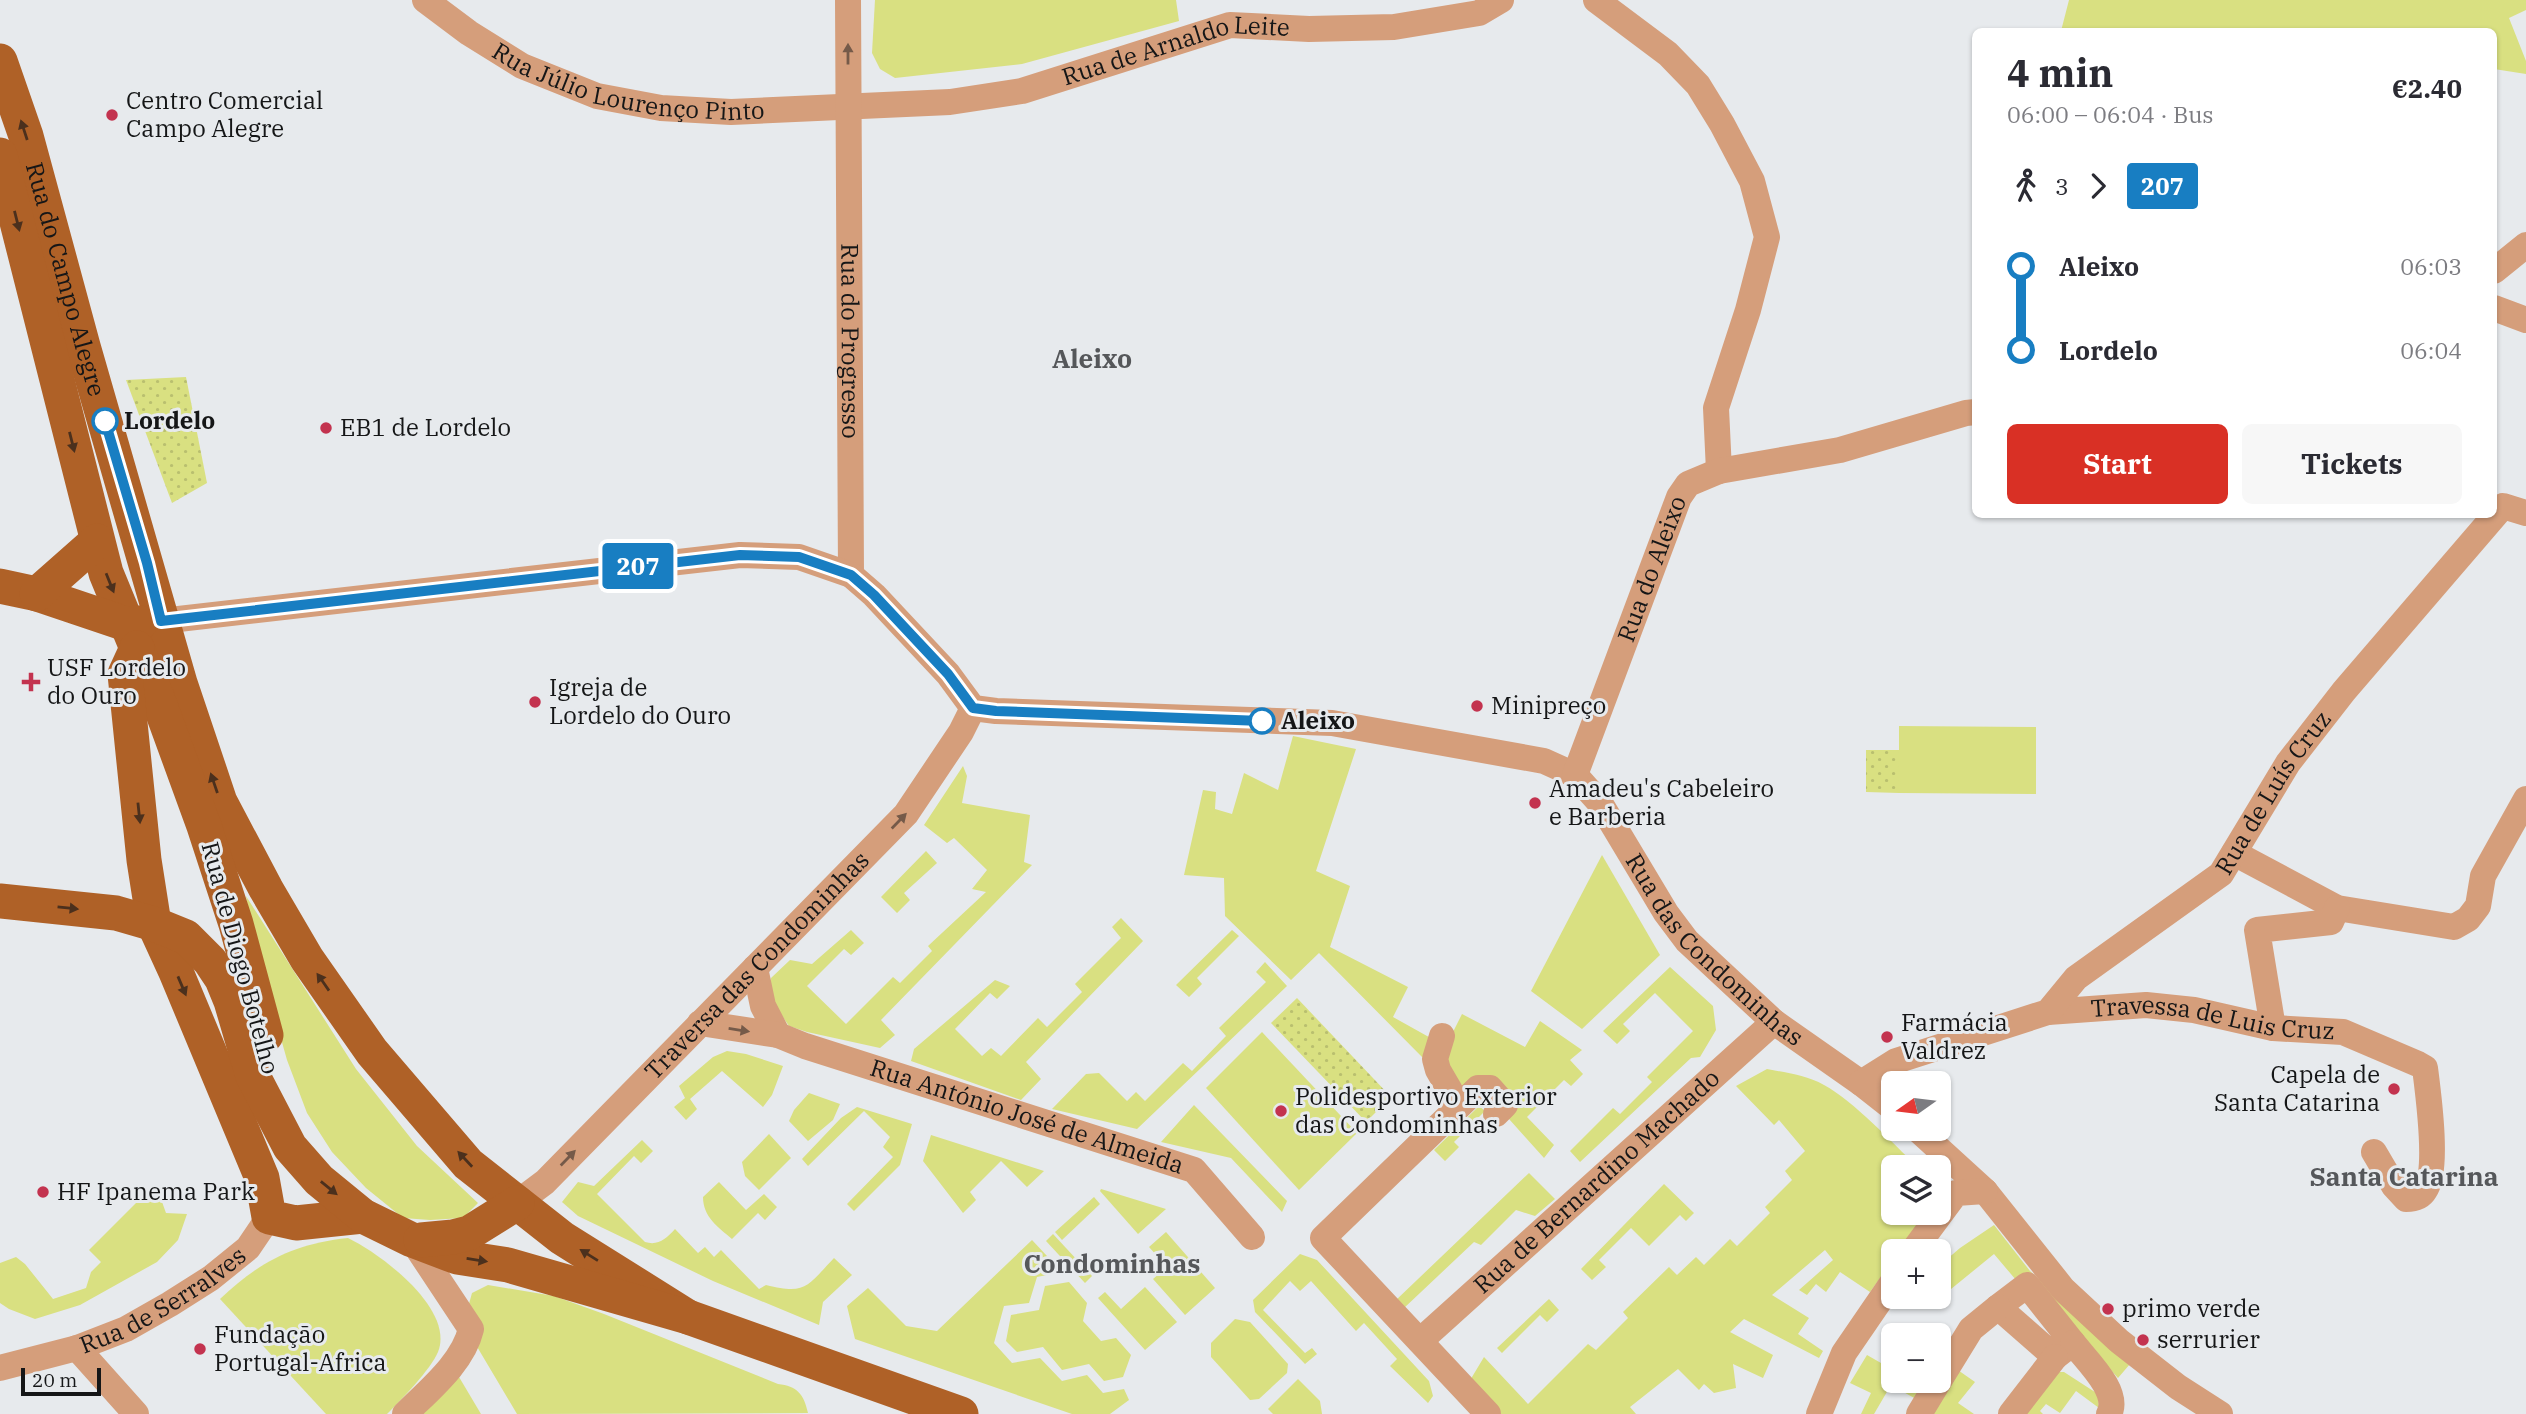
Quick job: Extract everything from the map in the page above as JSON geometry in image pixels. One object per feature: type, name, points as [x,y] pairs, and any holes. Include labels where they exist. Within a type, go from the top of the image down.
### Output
[{"type":"main road","name":"Rua do Campo Alegre","points":[[0,61],[26,136],[161,621]]},
{"type":"main road","name":"Rua do Campo Alegre","points":[[0,155],[97,541],[106,573],[132,636]]},
{"type":"main road","points":[[37,594],[97,541]]},
{"type":"main road","points":[[0,586],[37,594],[132,636]]},
{"type":"main road","points":[[132,636],[161,621]]},
{"type":"main road","name":"Rua de Diogo Botelho","points":[[161,621],[220,802],[307,960],[372,1052],[468,1164],[562,1238],[688,1317]]},
{"type":"main road","points":[[132,636],[125,674],[154,924],[262,1178],[268,1217],[296,1223],[363,1216]]},
{"type":"main road","name":"Rua de Diogo Botelho","points":[[132,636],[204,826],[236,924],[274,1065],[274,1114],[290,1147],[318,1180],[363,1216],[412,1240],[457,1256],[508,1265],[688,1317],[961,1414]]},
{"type":"main road","points":[[0,901],[116,913],[186,937],[210,961],[222,979],[253,1076],[274,1114]]},
{"type":"main road","points":[[262,1178],[290,1147]]},
{"type":"main road","points":[[412,1240],[469,1233],[517,1203]]},
{"type":"street","name":"Rua Júlio Lourenço Pinto","points":[[425,0],[469,33],[522,66],[597,96],[661,108],[731,112],[849,107]]},
{"type":"street","name":"Rua do Progresso","points":[[848,0],[851,575]]},
{"type":"street","name":"Rua de Arnaldo Leite","points":[[849,107],[950,102],[1022,91],[1230,24],[1309,29],[1394,27],[1479,13],[1501,0]]},
{"type":"street","points":[[1596,0],[1668,54],[1698,85],[1752,181],[1767,237],[1748,310],[1716,408],[1719,471]]},
{"type":"street","points":[[2497,269],[2526,245]]},
{"type":"street","points":[[2497,309],[2526,320]]},
{"type":"street","name":"Rua do Aleixo","points":[[1575,775],[1679,497],[1688,484],[1719,471],[1840,450],[1972,412]]},
{"type":"street","name":"Rua de Luís Cruz","points":[[2497,512],[2502,506],[2526,513]]},
{"type":"street","name":"Rua de Luís Cruz","points":[[2048,1012],[2076,978],[2221,874],[2288,763],[2344,691],[2492,518]]},
{"type":"street","points":[[161,621],[740,555],[799,557],[851,575],[874,595],[948,674],[973,708]]},
{"type":"street","name":"Rua das Condominhas","points":[[973,708],[1332,723],[1544,761],[1575,775],[1600,803],[1666,913],[1687,941],[1774,1022],[1881,1099]]},
{"type":"street","name":"Traversa das Condominhas","points":[[517,1203],[545,1182],[906,814],[961,732],[973,708]]},
{"type":"street","points":[[2234,853],[2337,908],[2454,927],[2468,919],[2478,906],[2483,876],[2526,799]]},
{"type":"street","points":[[2273,1028],[2257,930],[2331,922],[2337,908]]},
{"type":"street","points":[[755,968],[763,1006],[778,1035]]},
{"type":"street","name":"Travessa de Luis Cruz","points":[[2048,1012],[2146,1005],[2194,1010],[2273,1028],[2343,1032],[2425,1068],[2431,1123],[2430,1170],[2426,1190],[2417,1197],[2406,1199],[2374,1153]]},
{"type":"street","points":[[1861,1083],[1896,1061],[2048,1012]]},
{"type":"street","name":"Rua de Bernardino Machado","points":[[1420,1341],[1774,1022]]},
{"type":"street","name":"Rua António José de Almeida","points":[[700,1023],[778,1035],[805,1046],[1194,1170],[1252,1237]]},
{"type":"street","points":[[1442,1036],[1435,1059],[1438,1070],[1459,1107]]},
{"type":"street","points":[[1488,1414],[1324,1238],[1478,1088],[1490,1088],[1505,1105],[1496,1114]]},
{"type":"street","points":[[1930,1141],[1985,1191],[2063,1289],[2119,1341],[2178,1387],[2220,1414]]},
{"type":"street","points":[[1922,1239],[1956,1193],[1985,1191]]},
{"type":"street","name":"Rua de Serralves","points":[[7,1361],[77,1348],[126,1329],[211,1278],[248,1248],[268,1217]]},
{"type":"street","points":[[405,1414],[445,1374],[468,1342],[471,1329],[412,1240]]},
{"type":"street","points":[[1951,1362],[1971,1329],[2028,1286],[2064,1350]]},
{"type":"street","points":[[1819,1414],[1844,1353],[1881,1299]]},
{"type":"street","points":[[1998,1307],[2064,1350],[2109,1390],[2113,1401],[2109,1414]]},
{"type":"street","points":[[77,1348],[136,1414]]},
{"type":"street","points":[[2011,1414],[2064,1350]]},
{"type":"street","points":[[1919,1414],[1932,1393]]},
{"type":"green space","points":[[875,0],[1176,0],[1179,21],[1022,64],[895,78],[880,69],[872,53]]},
{"type":"green space","points":[[2069,0],[2526,0],[2526,10],[2509,18],[2526,61],[2526,74],[2497,69],[2497,28],[2062,28]]},
{"type":"green space","points":[[186,377],[207,483],[172,503],[126,380]]},
{"type":"green space","points":[[1899,726],[2036,727],[2036,794],[1899,793]]},
{"type":"green space","points":[[1293,736],[1356,749],[1316,871],[1350,886],[1330,947],[1408,987],[1393,1017],[1436,1041],[1426,1061],[1319,953],[1291,980],[1225,916],[1224,878],[1184,875],[1203,790],[1216,792],[1215,809],[1232,814],[1244,773],[1278,790]]},
{"type":"green space","points":[[1866,750],[1899,750],[1899,793],[1866,792]]},
{"type":"green space","points":[[963,766],[967,776],[962,803],[1030,815],[1024,862],[1032,865],[881,1020],[895,1035],[880,1048],[789,1026],[769,991],[771,978],[790,960],[812,964],[851,930],[864,943],[851,955],[844,949],[807,986],[846,1024],[893,977],[900,983],[932,951],[928,946],[986,892],[972,889],[987,870],[954,838],[947,843],[924,825]]},
{"type":"green space","points":[[926,851],[937,863],[904,893],[910,900],[897,913],[881,897]]},
{"type":"green space","points":[[1602,855],[1660,955],[1582,1029],[1531,991]]},
{"type":"green space","points":[[246,896],[356,1069],[417,1146],[478,1203],[463,1218],[403,1218],[366,1188],[332,1152],[307,1113],[287,1060],[254,943]]},
{"type":"green space","points":[[1121,918],[1143,941],[1026,1062],[1041,1079],[1021,1100],[911,1061],[914,1049],[995,980],[1010,986],[997,999],[990,993],[955,1029],[982,1056],[991,1048],[1001,1056],[1038,1018],[1047,1027],[1082,992],[1075,984],[1121,938],[1112,927]]},
{"type":"green space","points":[[1232,930],[1239,936],[1197,978],[1202,984],[1189,997],[1176,985]]},
{"type":"green space","points":[[1265,962],[1287,986],[1137,1129],[1052,1109],[1086,1074],[1099,1073],[1127,1101],[1136,1092],[1145,1101],[1183,1063],[1192,1071],[1226,1036],[1219,1028],[1266,982],[1256,972]]},
{"type":"green space","points":[[1670,967],[1713,1006],[1716,1030],[1700,1057],[1691,1058],[1580,1162],[1570,1151],[1613,1108],[1620,1114],[1652,1082],[1647,1077],[1693,1031],[1655,993],[1623,1024],[1630,1031],[1617,1044],[1603,1031]]},
{"type":"green space","points":[[1297,998],[1391,1097],[1366,1122],[1271,1023]]},
{"type":"green space","points":[[1462,1014],[1525,1047],[1540,1021],[1582,1050],[1570,1060],[1583,1074],[1571,1086],[1564,1080],[1527,1117],[1554,1145],[1544,1158],[1509,1119],[1509,1107],[1466,1090],[1446,1067],[1449,1040]]},
{"type":"green space","name":"Polidesportivo Exterior das Condominhas","points":[[1262,1032],[1357,1133],[1299,1190],[1206,1088]]},
{"type":"green space","points":[[727,1051],[783,1066],[772,1095],[763,1107],[722,1071],[690,1099],[697,1109],[686,1120],[674,1107],[685,1098],[679,1086],[713,1057]]},
{"type":"green space","points":[[1767,1069],[1817,1082],[1836,1092],[1881,1132],[1881,1141],[1891,1141],[1905,1155],[1881,1155],[1881,1225],[1921,1225],[1909,1239],[1881,1239],[1881,1277],[1870,1292],[1840,1272],[1826,1292],[1816,1284],[1807,1295],[1799,1290],[1833,1260],[1825,1250],[1772,1295],[1809,1318],[1798,1334],[1823,1351],[1819,1358],[1744,1319],[1730,1332],[1773,1355],[1763,1378],[1733,1364],[1736,1388],[1714,1393],[1704,1384],[1699,1390],[1678,1369],[1630,1407],[1636,1414],[1493,1414],[1471,1390],[1472,1377],[1484,1357],[1528,1404],[1588,1344],[1596,1350],[1628,1318],[1623,1312],[1669,1267],[1677,1275],[1696,1257],[1704,1265],[1730,1239],[1737,1246],[1770,1213],[1765,1207],[1792,1180],[1785,1171],[1805,1151],[1779,1120],[1774,1125],[1736,1086]]},
{"type":"green space","points":[[809,1093],[840,1104],[833,1120],[808,1141],[789,1121],[794,1110]]},
{"type":"green space","points":[[1194,1105],[1287,1201],[1282,1212],[1231,1158],[1161,1142]]},
{"type":"green space","points":[[1479,1106],[1485,1111],[1454,1142],[1459,1147],[1445,1161],[1434,1150]]},
{"type":"green space","points":[[857,1107],[912,1124],[900,1165],[854,1211],[847,1204],[893,1157],[883,1147],[890,1137],[864,1111],[808,1166],[802,1159],[841,1118]]},
{"type":"green space","points":[[769,1134],[791,1158],[759,1190],[745,1176],[742,1162]]},
{"type":"green space","points":[[931,1135],[1044,1171],[1027,1187],[1001,1161],[970,1192],[976,1200],[963,1213],[923,1161]]},
{"type":"green space","points":[[642,1140],[653,1151],[641,1163],[634,1156],[597,1194],[645,1242],[662,1241],[675,1229],[698,1253],[705,1247],[714,1257],[721,1250],[759,1289],[766,1285],[790,1289],[805,1286],[834,1258],[852,1275],[823,1302],[819,1325],[713,1281],[578,1216],[562,1202],[578,1182],[594,1186]]},
{"type":"green space","points":[[1529,1173],[1555,1199],[1535,1216],[1516,1210],[1481,1245],[1474,1242],[1403,1309],[1395,1301]]},
{"type":"green space","points":[[719,1182],[746,1210],[764,1194],[777,1207],[765,1220],[758,1213],[732,1239],[712,1221],[704,1204],[703,1197]]},
{"type":"green space","points":[[1664,1184],[1694,1213],[1686,1221],[1680,1215],[1649,1246],[1631,1228],[1599,1260],[1606,1267],[1592,1280],[1581,1269]]},
{"type":"green space","points":[[157,1188],[166,1213],[187,1214],[178,1240],[157,1262],[80,1305],[35,1319],[0,1303],[0,1263],[16,1257],[25,1264],[53,1299],[86,1288],[91,1272],[101,1262],[89,1250],[147,1192]]},
{"type":"green space","points":[[1101,1189],[1166,1209],[1138,1234]]},
{"type":"green space","points":[[1094,1197],[1100,1204],[1062,1240],[1055,1232]]},
{"type":"green space","points":[[1994,1225],[2030,1271],[2130,1364],[2118,1378],[2026,1276],[2016,1280],[1994,1254],[1951,1289],[1951,1256]]},
{"type":"green space","points":[[1166,1232],[1215,1288],[1185,1315],[1153,1279],[1167,1267],[1149,1247]]},
{"type":"green space","points":[[1053,1234],[1092,1276],[1085,1283],[1046,1241]]},
{"type":"green space","points":[[348,1238],[378,1257],[412,1285],[436,1318],[440,1335],[438,1352],[429,1367],[387,1414],[326,1414],[220,1299],[249,1274],[279,1256],[311,1245]]},
{"type":"green space","points":[[1032,1240],[1062,1272],[1037,1277],[1029,1303],[1004,1306],[994,1343],[1012,1363],[1040,1358],[1062,1381],[1087,1375],[1103,1393],[1124,1389],[1129,1400],[1110,1414],[1072,1414],[855,1339],[847,1306],[868,1288],[906,1326],[937,1331]]},
{"type":"green space","points":[[1300,1254],[1317,1260],[1429,1381],[1433,1396],[1428,1403],[1390,1366],[1397,1359],[1364,1323],[1356,1331],[1311,1281],[1300,1291],[1290,1281],[1263,1310],[1305,1353],[1312,1348],[1317,1354],[1305,1364],[1255,1312],[1253,1300]]},
{"type":"green space","points":[[1069,1282],[1087,1303],[1083,1321],[1101,1341],[1116,1338],[1131,1355],[1123,1377],[1104,1381],[1089,1364],[1062,1370],[1043,1347],[1017,1352],[1006,1341],[1011,1315],[1039,1310],[1045,1286]]},
{"type":"green space","points":[[488,1285],[554,1296],[795,1389],[802,1396],[808,1413],[517,1414],[476,1345],[467,1311],[472,1293]]},
{"type":"green space","points":[[1145,1287],[1177,1322],[1145,1350],[1098,1298],[1105,1292],[1121,1309]]},
{"type":"green space","points":[[1549,1299],[1559,1310],[1547,1322],[1540,1315],[1502,1353],[1497,1348]]},
{"type":"green space","points":[[1235,1319],[1250,1322],[1288,1364],[1287,1373],[1259,1399],[1250,1400],[1211,1357],[1211,1343]]},
{"type":"green space","points":[[1867,1355],[1881,1363],[1881,1393],[1886,1393],[1874,1414],[1861,1414],[1871,1393],[1850,1383]]},
{"type":"green space","points":[[1955,1368],[1975,1382],[1958,1403],[1974,1414],[1927,1414],[1940,1393],[1951,1393],[1951,1375]]},
{"type":"green space","points":[[2057,1372],[2064,1372],[2098,1394],[2099,1408],[2076,1391],[2060,1413],[2046,1404],[2040,1411],[2043,1414],[2019,1414]]},
{"type":"green space","points":[[459,1377],[481,1414],[422,1414]]},
{"type":"green space","points":[[1298,1379],[1320,1401],[1322,1414],[1273,1414],[1268,1409]]},
{"type":"green space","points":[[1905,1393],[1919,1393],[1916,1399]]},
{"type":"bus line","name":"207","points":[[105,421],[147,563],[161,621],[740,555],[799,557],[851,575],[874,595],[948,674],[973,708],[1262,721]]},
{"type":"place","name":"Centro Comercial Campo Alegre","points":[[112,115]]},
{"type":"place","name":"Lordelo","points":[[105,421]]},
{"type":"place","name":"EB1 de Lordelo","points":[[326,428]]},
{"type":"place","name":"USF Lordelo do Ouro","points":[[31,682]]},
{"type":"place","name":"Igreja de Lordelo do Ouro","points":[[535,702]]},
{"type":"place","name":"Minipreço","points":[[1477,706]]},
{"type":"place","name":"Aleixo","points":[[1262,721]]},
{"type":"place","name":"Amadeu's Cabeleiro e Barberia","points":[[1535,803]]},
{"type":"place","name":"Farmácia Valdrez","points":[[1887,1037]]},
{"type":"place","name":"Capela de Santa Catarina","points":[[2394,1089]]},
{"type":"place","name":"Polidesportivo Exterior das Condominhas","points":[[1281,1111]]},
{"type":"place","name":"HF Ipanema Park","points":[[43,1192]]},
{"type":"place","name":"primo verde","points":[[2108,1309]]},
{"type":"place","name":"serrurier","points":[[2143,1340]]},
{"type":"place","name":"Fundação Portugal-Africa","points":[[200,1349]]},
{"type":"district","name":"Aleixo","points":[[1092,359]]},
{"type":"district","name":"Santa Catarina","points":[[2404,1177]]},
{"type":"district","name":"Condominhas","points":[[1112,1264]]}]
